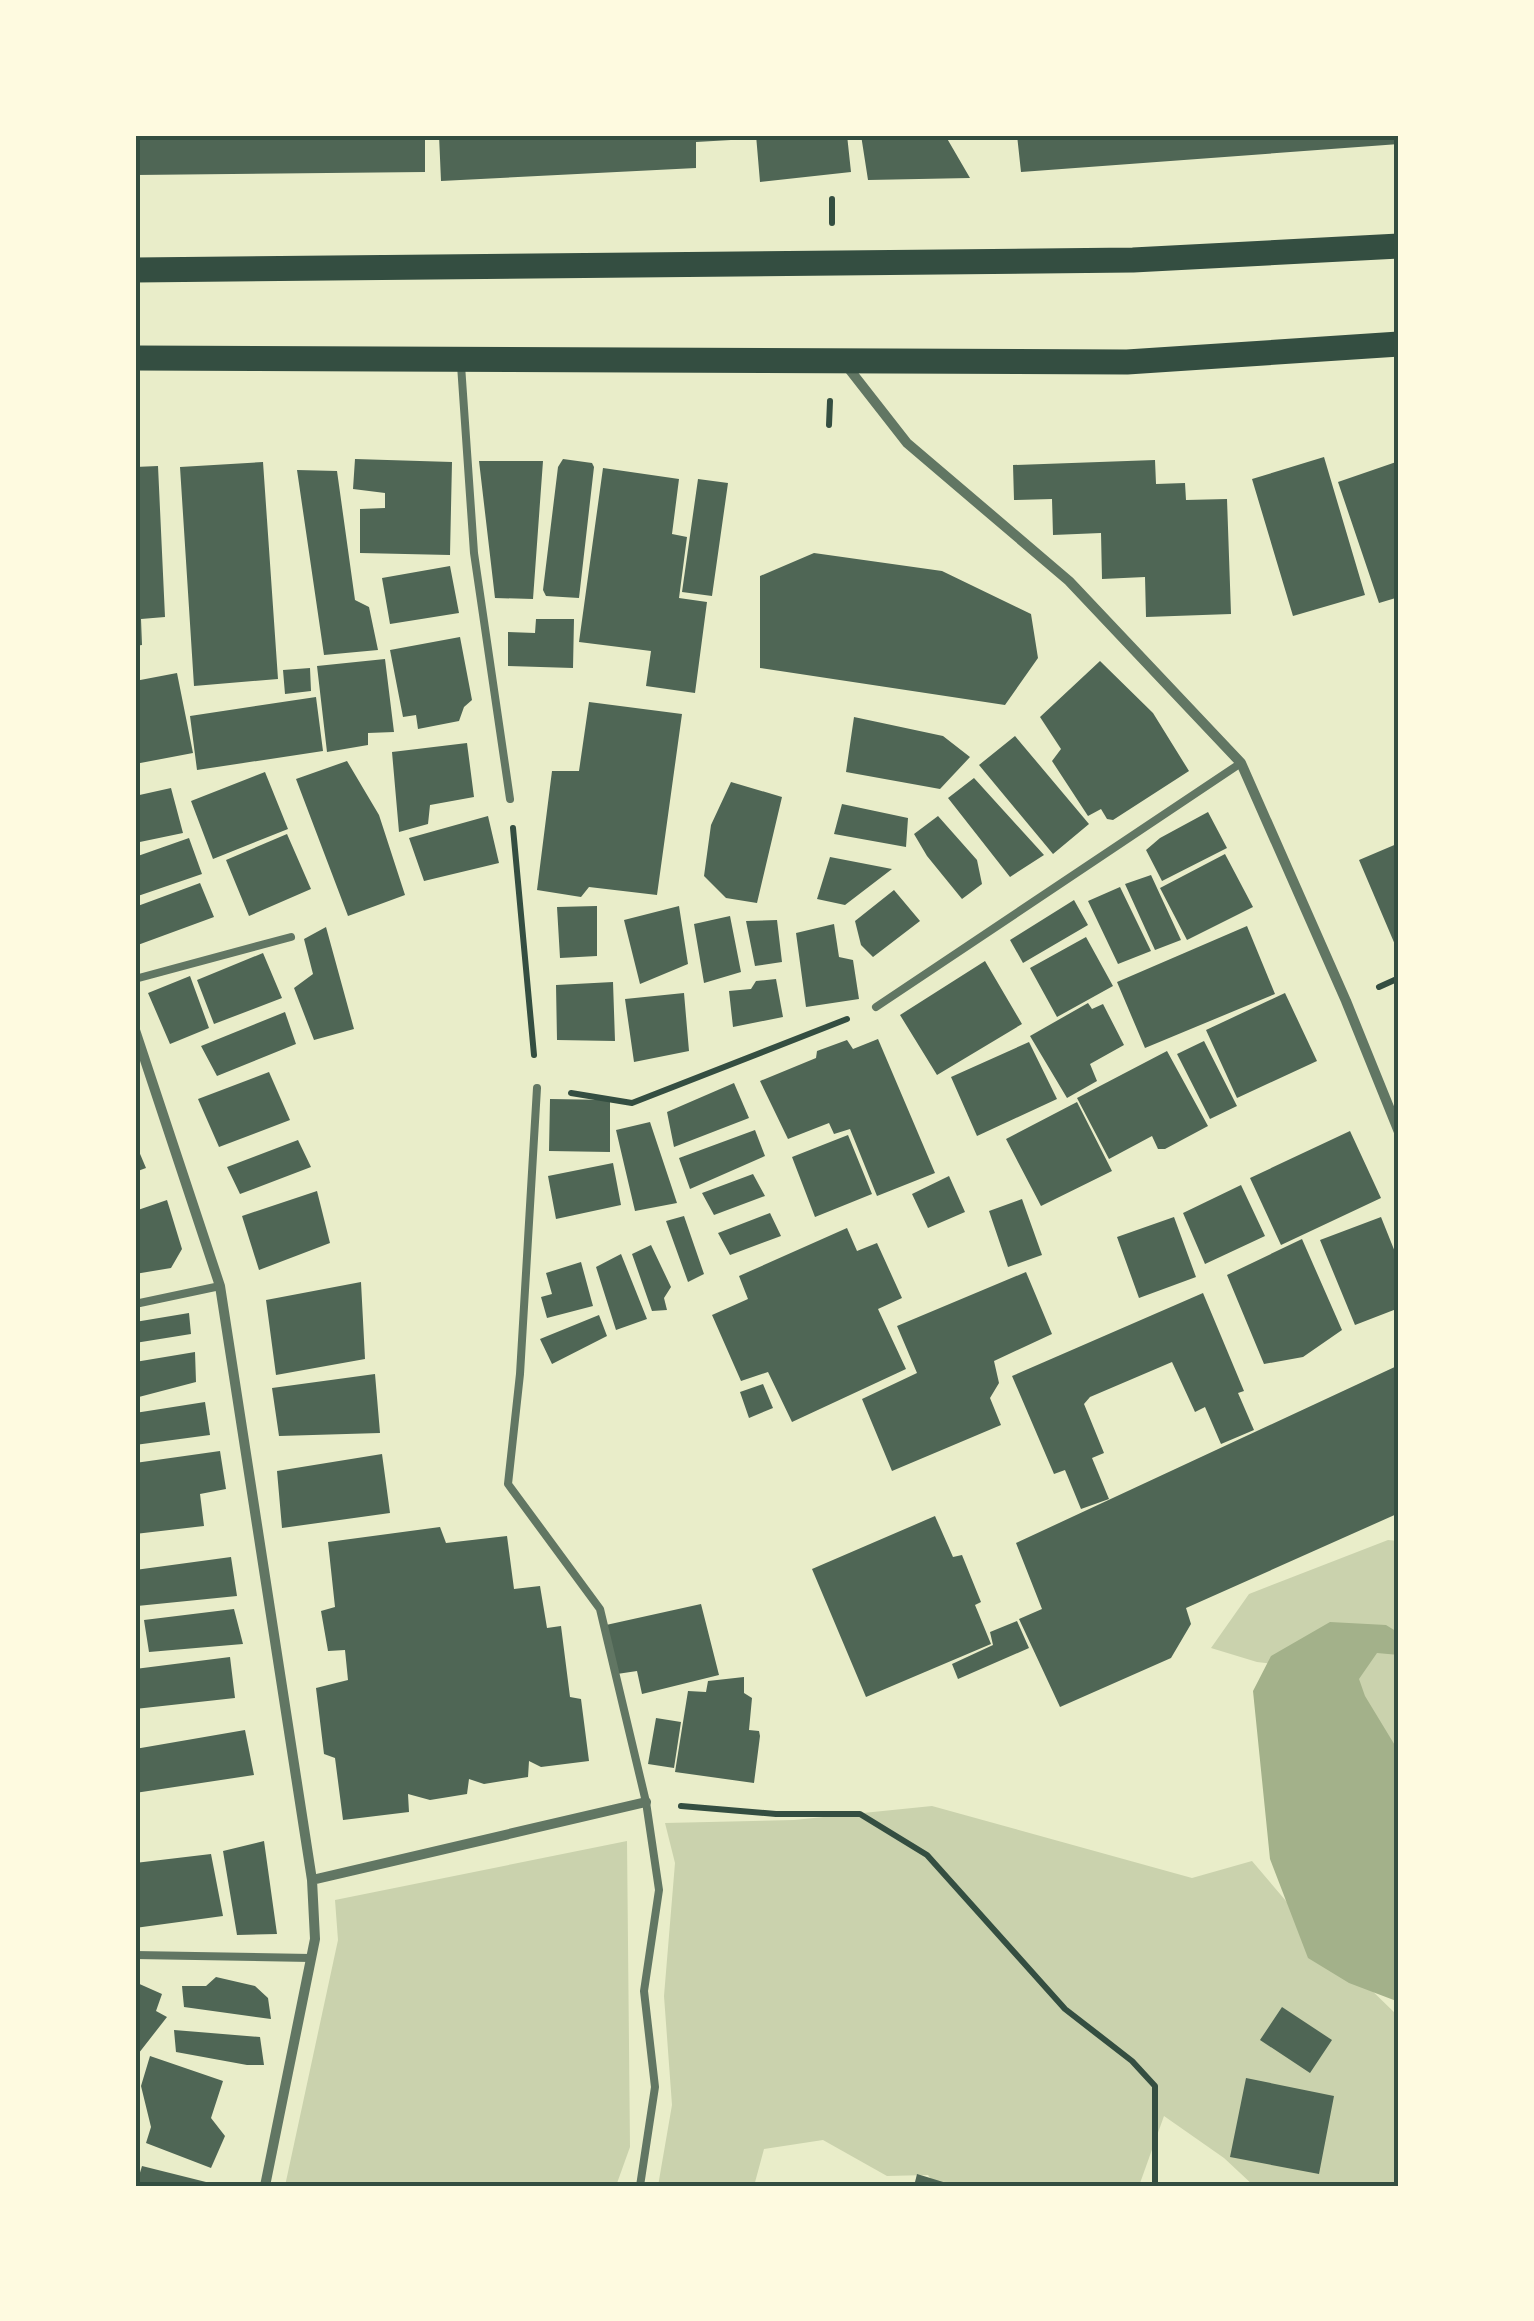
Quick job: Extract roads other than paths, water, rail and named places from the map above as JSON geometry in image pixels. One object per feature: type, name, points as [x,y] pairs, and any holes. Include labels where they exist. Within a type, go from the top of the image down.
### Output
[{"type":"main road","points":[[135,270],[1134,260],[1399,246]]},
{"type":"main road","points":[[135,358],[1127,362],[1399,344]]},
{"type":"street","points":[[836,360],[907,443],[1069,581],[1241,764],[1399,1132]]},
{"type":"street","points":[[136,1036],[220,1286],[312,1880],[315,1939],[265,2186]]},
{"type":"street","points":[[312,1880],[646,1802]]},
{"type":"lane","points":[[460,360],[474,553],[510,800]]},
{"type":"lane","points":[[876,1007],[1241,764]]},
{"type":"lane","points":[[135,978],[291,937]]},
{"type":"lane","points":[[537,1088],[520,1374],[508,1484],[600,1609],[646,1802],[658,1890],[644,1991],[655,2086],[640,2186]]},
{"type":"lane","points":[[135,1304],[220,1286]]},
{"type":"lane","points":[[135,1955],[311,1958]]}]
